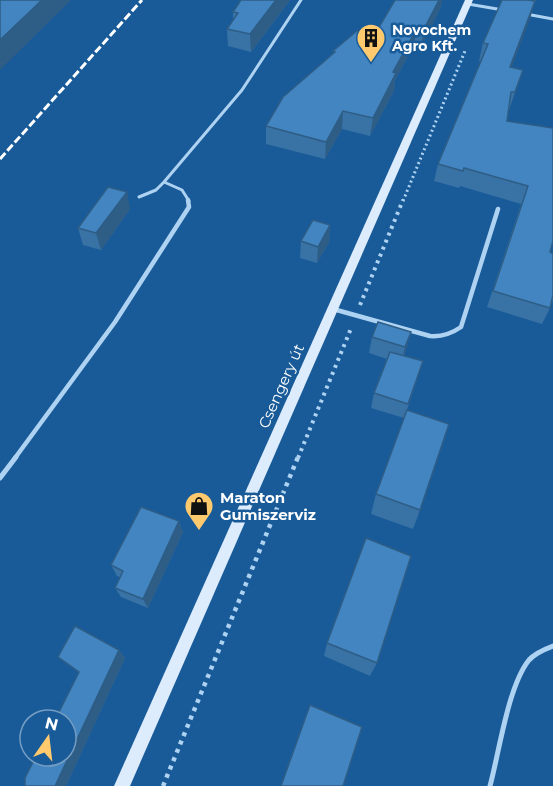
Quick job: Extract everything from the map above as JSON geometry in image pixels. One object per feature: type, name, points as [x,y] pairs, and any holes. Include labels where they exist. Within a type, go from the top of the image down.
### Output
[{"type":"main road","name":"Csengery út","points":[[122,786],[468,2]]},
{"type":"lane","points":[[139,197],[156,190],[164,182],[242,90],[301,0]]},
{"type":"lane","points":[[468,2],[507,11]]},
{"type":"lane","points":[[518,13],[553,19]]},
{"type":"lane","points":[[0,478],[115,322],[189,207],[190,200],[186,193],[164,182]]},
{"type":"lane","points":[[333,309],[430,336],[440,337],[455,332],[461,327],[498,209]]},
{"type":"lane","points":[[490,786],[518,682],[529,661],[542,650],[553,646]]},
{"type":"path","points":[[163,786],[466,49]]},
{"type":"building","points":[[0,0],[42,0],[0,40]]},
{"type":"building","points":[[241,0],[276,0],[250,34],[227,29],[238,13],[233,12]]},
{"type":"building","points":[[395,0],[439,0],[424,29],[417,28],[393,72],[396,73],[373,118],[343,111],[326,142],[266,126],[283,97],[335,52],[333,51],[358,30],[375,34]]},
{"type":"building","points":[[502,0],[535,1],[510,67],[523,70],[515,92],[511,92],[507,121],[553,128],[553,241],[550,252],[553,254],[553,295],[550,308],[493,291],[528,186],[464,168],[463,171],[438,164],[488,44],[483,43]]},
{"type":"building","points":[[108,187],[127,192],[96,233],[78,228]]},
{"type":"building","points":[[313,220],[330,225],[318,247],[301,241]]},
{"type":"building","points":[[378,322],[411,332],[405,347],[372,337]]},
{"type":"building","points":[[390,352],[423,361],[408,404],[374,393]]},
{"type":"building","points":[[407,410],[449,424],[420,510],[376,494]]},
{"type":"building","points":[[141,507],[179,521],[143,599],[115,588],[123,571],[111,565]]},
{"type":"building","points":[[366,538],[411,556],[377,663],[327,643]]},
{"type":"building","points":[[75,626],[119,650],[78,737],[78,708],[61,708],[79,672],[58,657]]},
{"type":"building","points":[[310,705],[362,727],[343,786],[281,786]]},
{"type":"building","points":[[30,768],[63,768],[55,786],[25,786],[25,778]]},
{"type":"railway","points":[[0,159],[142,0]]},
{"type":"place","name":"Novochem Agro Kft.","points":[[371,64]]},
{"type":"place","name":"Maraton Gumiszerviz","points":[[199,532]]}]
